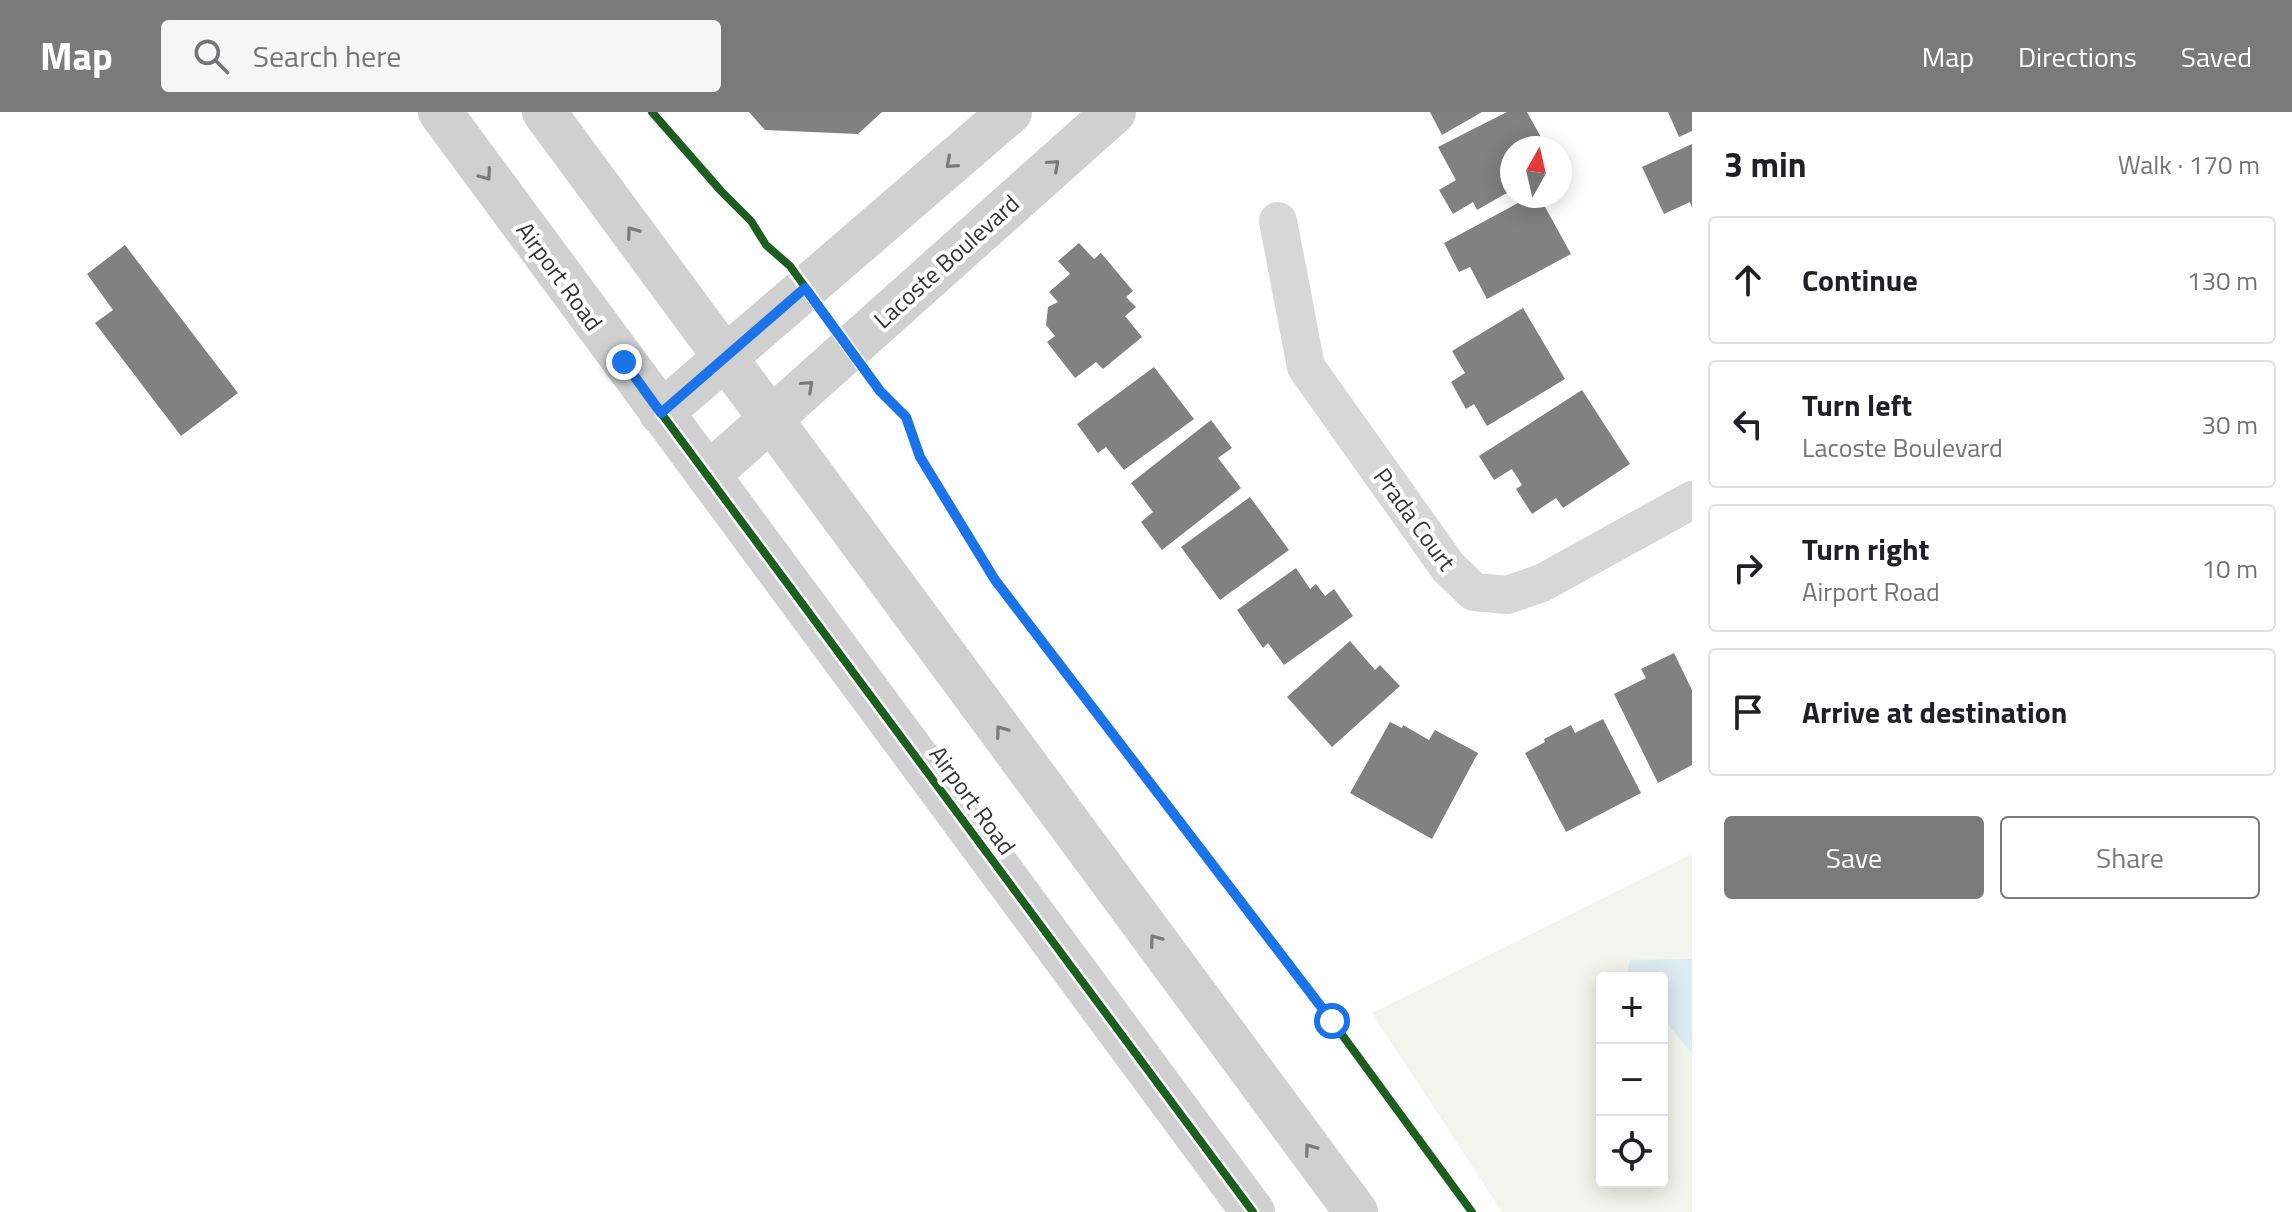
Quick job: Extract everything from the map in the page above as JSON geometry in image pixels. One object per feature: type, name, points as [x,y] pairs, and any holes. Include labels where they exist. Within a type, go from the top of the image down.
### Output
[{"type":"main road","name":"Airport Road","points":[[440,112],[1253,1212]]},
{"type":"main road","points":[[544,112],[1356,1212]]},
{"type":"main road","points":[[661,413],[1010,112]]},
{"type":"main road","name":"Lacoste Boulevard","points":[[708,475],[1114,112]]},
{"type":"street","name":"Prada Court","points":[[1278,221],[1306,367],[1448,567],[1474,592],[1507,595],[1542,583],[1692,500]]},
{"type":"shaded area","points":[[1692,854],[1692,1212],[1502,1212],[1372,1013]]},
{"type":"shaded area","points":[[1692,959],[1692,1054],[1668,1024],[1668,972],[1627,972],[1630,960]]},
{"type":"building","points":[[749,112],[882,112],[858,134],[765,130]]},
{"type":"building","points":[[1430,112],[1482,112],[1442,135]]},
{"type":"building","points":[[1507,112],[1527,112],[1540,136],[1500,136],[1500,197],[1477,210],[1473,202],[1453,214],[1439,190],[1456,180],[1438,147]]},
{"type":"building","points":[[1668,112],[1692,112],[1692,131],[1679,137]]},
{"type":"building","points":[[1692,144],[1692,208],[1690,202],[1664,214],[1642,167]]},
{"type":"building","points":[[1509,208],[1546,208],[1571,254],[1487,299],[1470,267],[1459,272],[1444,243]]},
{"type":"building","points":[[1079,243],[1094,259],[1101,253],[1133,291],[1126,297],[1136,307],[1125,316],[1142,337],[1103,369],[1096,362],[1075,378],[1047,342],[1055,336],[1046,325],[1048,307],[1058,302],[1049,292],[1070,274],[1058,261]]},
{"type":"building","points":[[125,245],[238,393],[181,436],[95,323],[113,310],[87,274]]},
{"type":"building","points":[[1523,308],[1565,379],[1487,426],[1474,404],[1466,409],[1451,382],[1465,373],[1452,351]]},
{"type":"building","points":[[1154,367],[1194,419],[1124,470],[1106,447],[1098,453],[1077,424]]},
{"type":"building","points":[[1582,390],[1630,464],[1563,508],[1556,498],[1532,514],[1516,489],[1522,485],[1512,469],[1494,480],[1479,456]]},
{"type":"building","points":[[1211,420],[1232,448],[1218,458],[1241,488],[1162,550],[1141,522],[1153,512],[1131,483]]},
{"type":"building","points":[[1250,497],[1289,550],[1220,600],[1181,547]]},
{"type":"building","points":[[1296,568],[1310,589],[1316,584],[1325,596],[1334,589],[1353,616],[1284,665],[1268,643],[1263,648],[1237,610]]},
{"type":"building","points":[[1350,641],[1375,670],[1380,665],[1400,686],[1332,747],[1287,697]]},
{"type":"building","points":[[1674,653],[1692,690],[1692,765],[1658,783],[1614,694],[1646,678],[1641,669]]},
{"type":"building","points":[[1603,719],[1641,793],[1566,832],[1525,753],[1571,725],[1575,733]]},
{"type":"building","points":[[1390,722],[1402,728],[1403,725],[1429,740],[1435,730],[1478,753],[1432,839],[1350,793]]},
{"type":"cycle path","points":[[652,112],[751,221],[766,245],[790,266],[880,391],[906,417],[920,457],[995,580],[1332,1021],[1472,1212]]},
{"type":"cycle path","points":[[661,413],[1253,1212]]},
{"type":"route","points":[[624,362],[661,413],[805,288],[880,391],[906,417],[920,457],[995,580],[1332,1021]]}]
